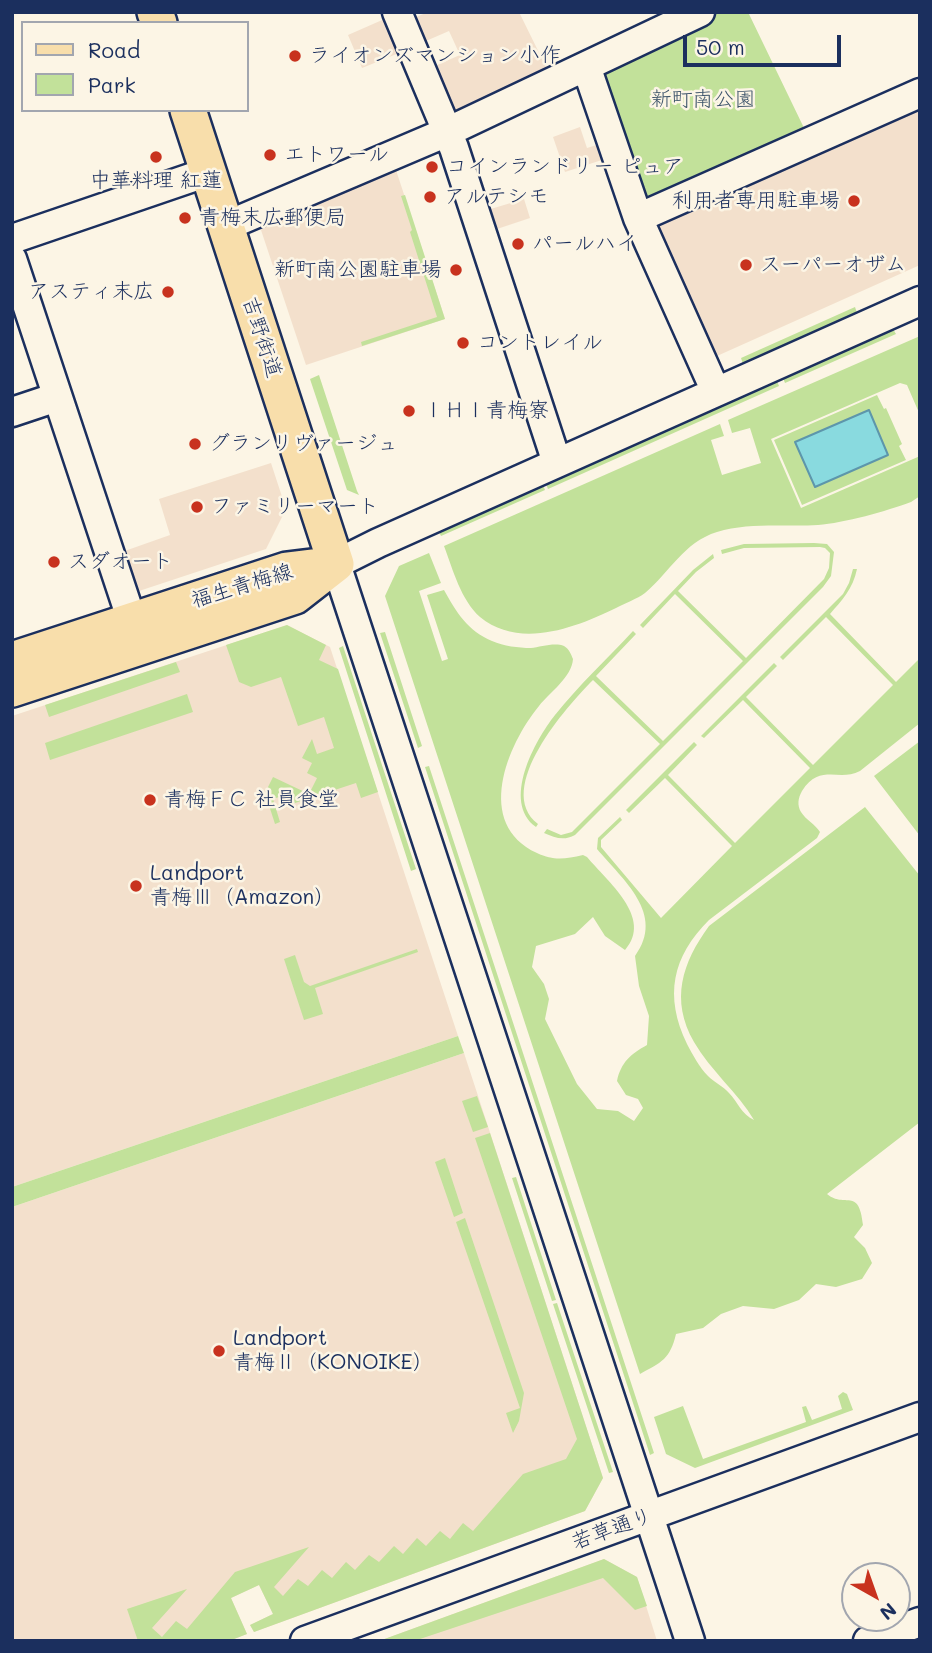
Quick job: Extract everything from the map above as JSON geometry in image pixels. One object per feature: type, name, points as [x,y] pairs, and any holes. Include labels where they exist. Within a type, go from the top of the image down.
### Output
[{"type":"main road","name":"吉野街道","points":[[189,112],[336,564]]},
{"type":"main road","name":"福生青梅線","points":[[24,673],[137,634],[295,596],[336,564]]},
{"type":"street","points":[[397,12],[447,132],[557,463]]},
{"type":"street","points":[[226,226],[447,132],[700,12]]},
{"type":"street","points":[[586,66],[638,218],[716,392]]},
{"type":"street","points":[[638,218],[920,93]]},
{"type":"street","points":[[12,239],[208,172]]},
{"type":"street","points":[[12,259],[137,634]]},
{"type":"street","points":[[690,1641],[336,564],[920,301]]},
{"type":"street","points":[[12,412],[57,397]]},
{"type":"street","name":"若草通り","points":[[305,1641],[920,1417]]},
{"type":"street","points":[[868,1641],[920,1622]]},
{"type":"shaded area","points":[[428,12],[519,12],[549,73],[458,116],[449,113],[430,68],[460,55],[449,31],[419,44],[409,20]]},
{"type":"shaded area","points":[[389,17],[404,51],[362,68],[348,35]]},
{"type":"shaded area","points":[[920,104],[920,265],[717,356],[653,231],[658,220]]},
{"type":"shaded area","points":[[580,127],[587,148],[603,143],[608,158],[565,172],[553,137]]},
{"type":"shaded area","points":[[394,164],[445,319],[306,365],[261,230],[266,221]]},
{"type":"shaded area","points":[[524,199],[530,218],[491,231],[484,211]]},
{"type":"shaded area","points":[[271,463],[286,509],[266,549],[139,591],[131,588],[119,553],[170,535],[159,499]]},
{"type":"shaded area","points":[[287,625],[330,647],[458,1036],[12,1187],[12,716]]},
{"type":"shaded area","points":[[464,1053],[603,1478],[585,1511],[254,1632],[250,1625],[273,1614],[259,1585],[231,1598],[247,1634],[229,1641],[12,1641],[12,1207]]},
{"type":"shaded area","points":[[604,1559],[637,1577],[657,1641],[379,1641]]},
{"type":"green space","name":"新町南公園","points":[[717,12],[748,12],[804,128],[800,137],[650,203],[641,199],[599,76],[604,67]]},
{"type":"green space","points":[[405,195],[445,319],[362,346],[361,342],[437,317],[410,232],[412,230],[401,196]]},
{"type":"green space","points":[[855,307],[857,313],[743,364],[741,358]]},
{"type":"green space","points":[[893,329],[896,334],[785,383],[783,378]]},
{"type":"green space","points":[[920,336],[920,415],[907,385],[900,383],[771,439],[801,508],[920,456],[920,496],[911,502],[828,524],[755,526],[717,532],[686,550],[642,595],[566,628],[530,634],[513,632],[496,627],[480,617],[468,602],[458,584],[444,546],[720,424],[724,436],[711,440],[722,475],[761,463],[750,428],[732,433],[728,420]]},
{"type":"green space","points":[[319,375],[359,495],[347,490],[310,379]]},
{"type":"green space","points":[[777,381],[779,386],[548,489],[546,484]]},
{"type":"green space","points":[[877,395],[884,409],[886,408],[906,460],[802,505],[774,440]]},
{"type":"green space","points":[[543,485],[545,490],[441,536],[439,532]]},
{"type":"green space","points":[[744,544],[827,544],[834,552],[831,576],[823,587],[575,835],[567,838],[556,837],[544,833],[547,829],[561,835],[572,832],[660,744],[593,680],[552,728],[529,770],[524,790],[526,809],[538,824],[536,827],[526,816],[521,802],[521,787],[531,755],[555,715],[633,631],[636,634],[596,676],[663,741],[743,661],[675,594],[643,628],[640,625],[693,570],[713,554],[714,558],[678,591],[746,658],[824,579],[829,568],[830,553],[820,547],[744,548],[722,554],[721,550]]},
{"type":"green space","points":[[429,553],[441,583],[419,591],[442,661],[448,659],[427,595],[444,590],[464,620],[484,637],[516,647],[560,645],[571,653],[573,659],[569,672],[539,706],[516,741],[502,783],[502,804],[506,823],[518,840],[537,853],[549,857],[587,857],[624,900],[631,913],[633,938],[625,950],[605,936],[593,917],[575,934],[536,946],[532,967],[544,984],[549,999],[545,1019],[577,1084],[597,1109],[618,1111],[634,1121],[643,1108],[638,1099],[626,1095],[617,1081],[628,1059],[647,1045],[649,1016],[639,986],[635,956],[643,941],[646,926],[643,912],[629,885],[597,849],[598,838],[620,817],[622,820],[601,840],[601,847],[661,918],[732,846],[665,778],[629,813],[626,810],[694,742],[697,745],[668,775],[735,843],[810,768],[743,700],[704,738],[701,736],[774,663],[777,666],[746,697],[813,765],[893,685],[826,617],[783,660],[780,657],[843,594],[853,569],[857,569],[850,588],[830,614],[896,682],[920,658],[920,723],[860,771],[845,775],[823,775],[809,783],[801,794],[799,804],[803,815],[820,832],[817,838],[709,920],[696,934],[680,963],[674,993],[680,1026],[696,1061],[754,1120],[694,1042],[682,1011],[682,982],[686,968],[709,926],[865,807],[920,876],[920,1122],[827,1194],[840,1200],[850,1200],[858,1206],[863,1225],[854,1237],[865,1248],[872,1263],[862,1279],[836,1287],[816,1284],[799,1300],[774,1309],[743,1306],[721,1314],[703,1328],[676,1334],[664,1359],[640,1374],[385,596],[399,566]]},
{"type":"green space","points":[[287,625],[326,645],[319,660],[338,669],[378,792],[361,798],[356,783],[292,804],[288,794],[273,799],[280,822],[275,824],[265,793],[273,777],[309,794],[317,778],[307,773],[312,763],[302,758],[312,739],[317,754],[334,748],[324,717],[298,726],[281,677],[251,687],[239,682],[226,645]]},
{"type":"green space","points":[[385,632],[422,746],[418,748],[380,633]]},
{"type":"green space","points":[[343,646],[416,869],[411,871],[339,648]]},
{"type":"green space","points":[[176,662],[180,672],[49,717],[45,705]]},
{"type":"green space","points":[[187,694],[193,712],[50,760],[45,743]]},
{"type":"green space","points":[[920,741],[920,836],[874,776]]},
{"type":"green space","points":[[429,766],[654,1453],[650,1455],[425,767]]},
{"type":"green space","points":[[417,949],[418,952],[315,988],[323,1014],[304,1020],[284,959],[295,955],[304,982],[310,986]]},
{"type":"green space","points":[[458,1036],[464,1053],[12,1207],[12,1187]]},
{"type":"green space","points":[[477,1096],[488,1127],[473,1132],[462,1101]]},
{"type":"green space","points":[[490,1133],[603,1478],[585,1511],[254,1632],[250,1625],[273,1614],[259,1585],[231,1598],[247,1634],[229,1641],[138,1641],[127,1609],[187,1589],[152,1628],[162,1637],[176,1621],[187,1629],[235,1572],[309,1547],[274,1587],[283,1596],[298,1579],[308,1586],[322,1570],[332,1578],[346,1562],[355,1570],[369,1555],[379,1562],[394,1546],[403,1554],[417,1538],[426,1546],[440,1531],[450,1539],[463,1523],[473,1531],[523,1474],[566,1459],[577,1439],[475,1138]]},
{"type":"green space","points":[[445,1158],[463,1213],[454,1217],[435,1162]]},
{"type":"green space","points":[[516,1177],[556,1300],[552,1301],[512,1178]]},
{"type":"green space","points":[[465,1218],[524,1393],[519,1421],[513,1433],[506,1413],[520,1408],[456,1222]]},
{"type":"green space","points":[[557,1303],[613,1472],[609,1473],[553,1304]]},
{"type":"green space","points":[[843,1392],[847,1394],[853,1410],[695,1468],[666,1454],[654,1417],[683,1406],[703,1459],[806,1422],[802,1407],[806,1406],[812,1420],[842,1409],[838,1396]]},
{"type":"green space","points":[[604,1559],[637,1577],[647,1606],[635,1610],[603,1578],[414,1641],[379,1641]]},
{"type":"water","points":[[869,410],[888,455],[815,487],[795,442]]},
{"type":"place","name":"ライオンズマンション小作","points":[[295,56]]},
{"type":"place","name":"エトワール","points":[[270,155]]},
{"type":"place","name":"中華料理 紅蓮","points":[[156,157]]},
{"type":"place","name":"コインランドリー ピュア","points":[[432,167]]},
{"type":"place","name":"アルテシモ","points":[[430,197]]},
{"type":"place","name":"利用者専用駐車場","points":[[854,201]]},
{"type":"place","name":"青梅末広郵便局","points":[[185,218]]},
{"type":"place","name":"パールハイ","points":[[518,244]]},
{"type":"place","name":"スーパーオザム","points":[[746,265]]},
{"type":"place","name":"新町南公園駐車場","points":[[456,270]]},
{"type":"place","name":"アスティ末広","points":[[168,292]]},
{"type":"place","name":"コントレイル","points":[[463,343]]},
{"type":"place","name":"ＩＨＩ青梅寮","points":[[409,411]]},
{"type":"place","name":"グランリヴァージュ","points":[[195,444]]},
{"type":"place","name":"ファミリーマート","points":[[197,507]]},
{"type":"place","name":"スダオート","points":[[54,562]]},
{"type":"place","name":"青梅ＦＣ 社員食堂","points":[[150,800]]},
{"type":"place","name":"Landport 青梅Ⅲ（Amazon）","points":[[136,886]]},
{"type":"place","name":"Landport 青梅Ⅱ（KONOIKE）","points":[[219,1351]]}]
